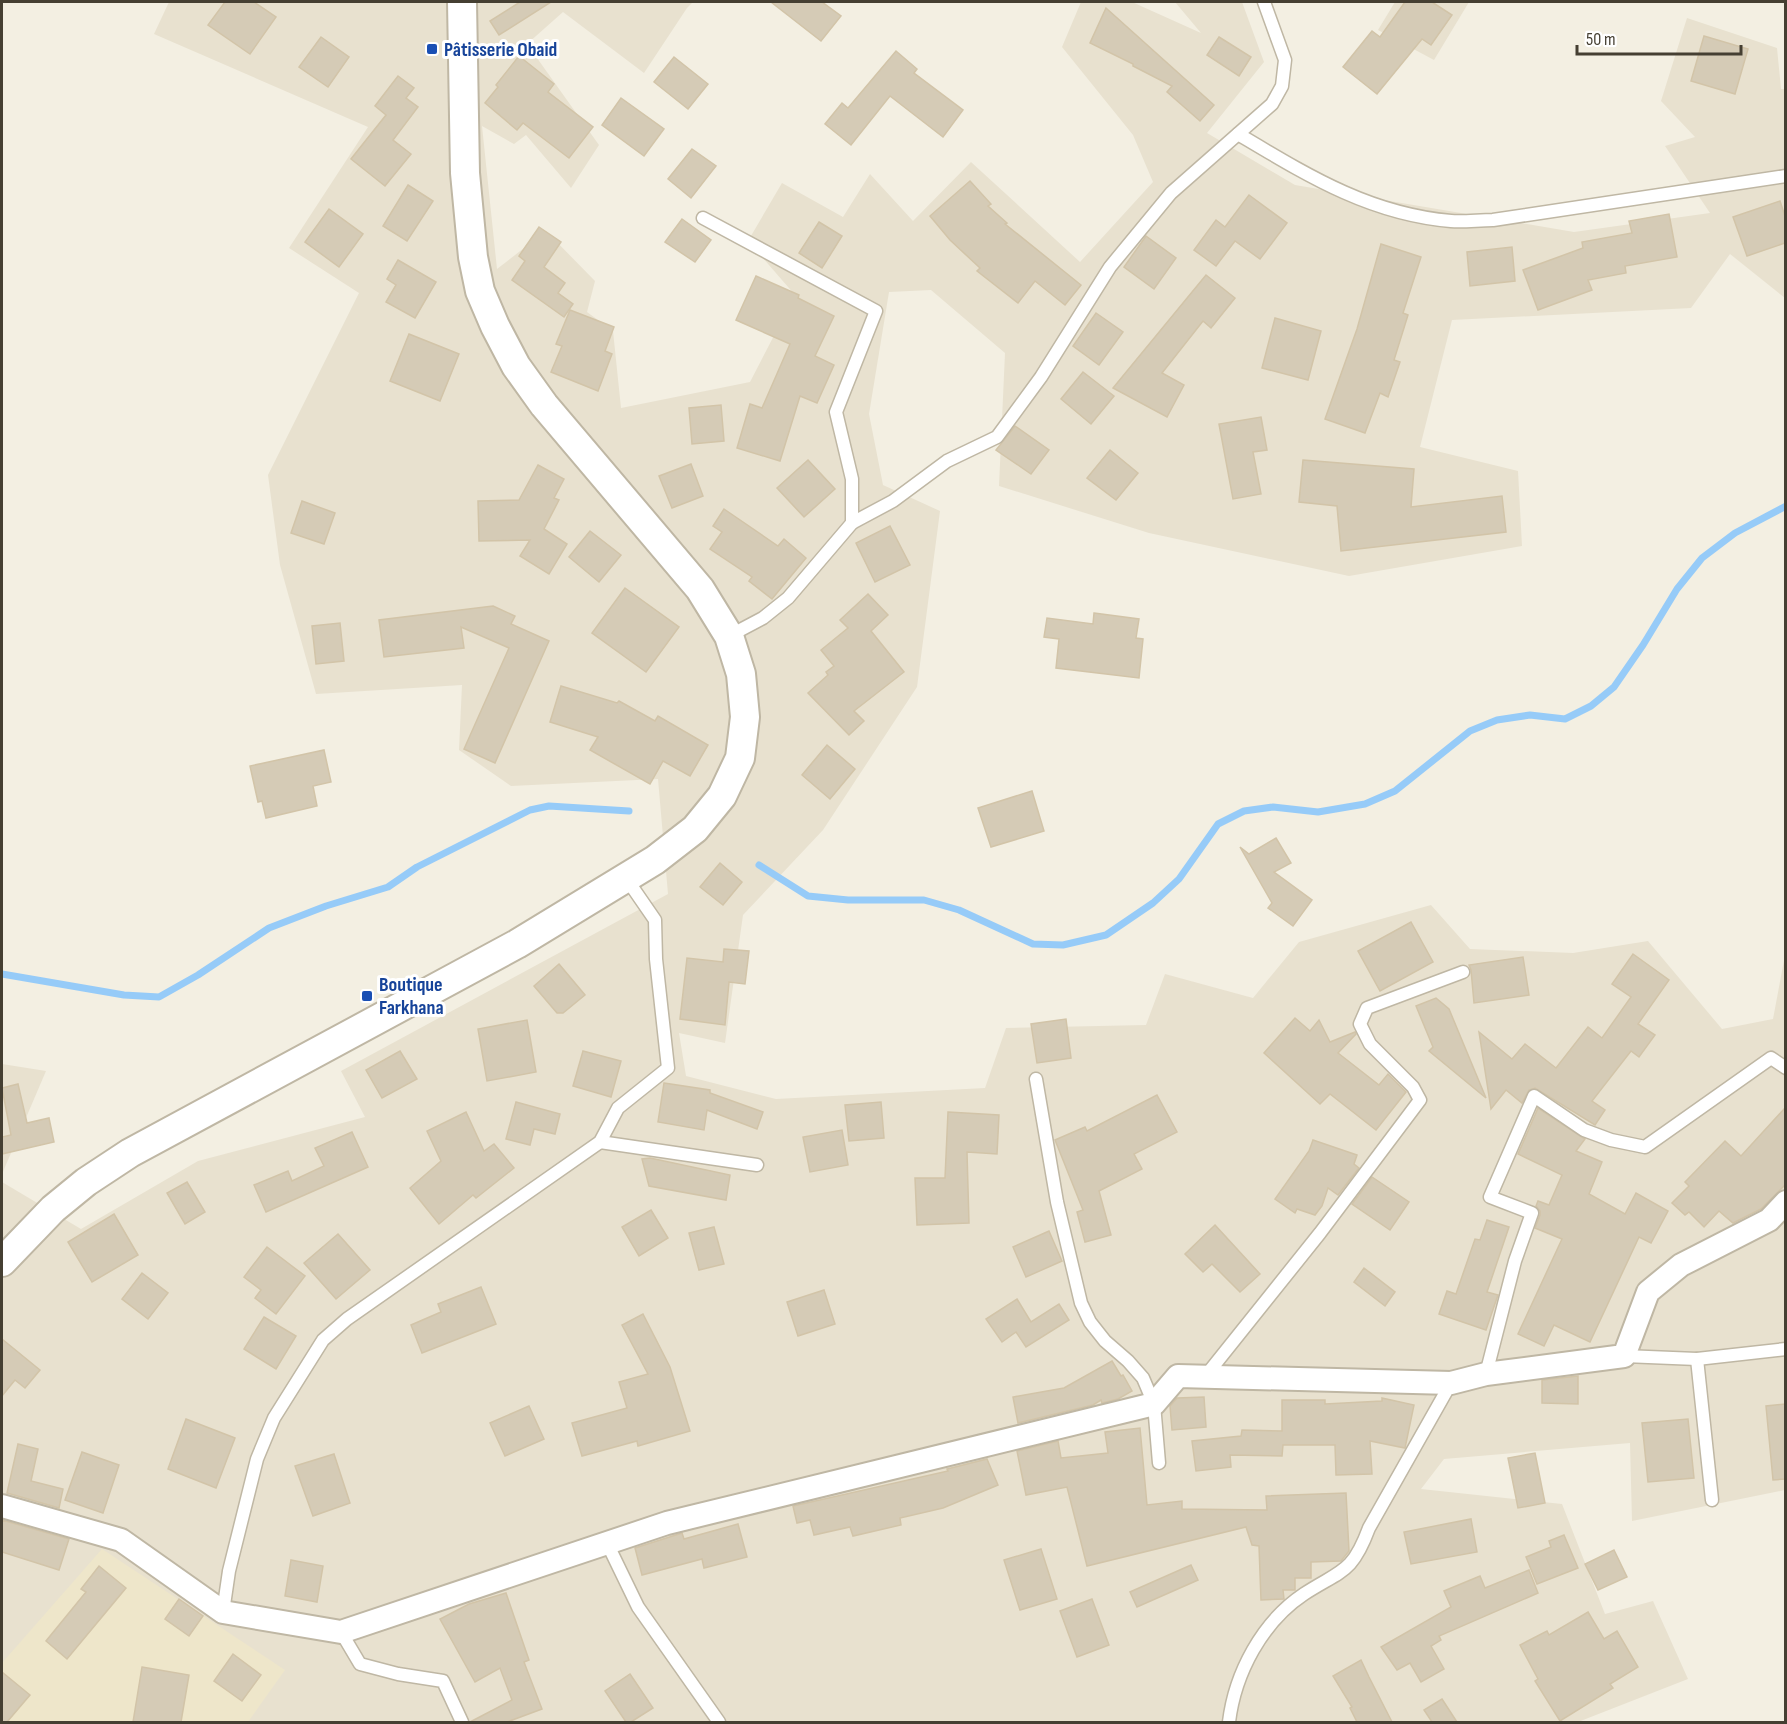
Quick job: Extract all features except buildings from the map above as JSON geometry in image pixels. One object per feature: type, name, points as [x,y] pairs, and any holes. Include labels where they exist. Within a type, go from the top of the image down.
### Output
[{"type":"street","points":[[2,1263],[53,1209],[86,1182],[130,1153],[517,944],[655,860],[695,829],[722,796],[740,758],[745,717],[741,674],[729,636],[700,589],[544,405],[516,366],[480,291],[473,257],[465,173],[462,2]]},
{"type":"street","points":[[2,1506],[121,1540],[223,1612],[341,1632],[667,1523],[1154,1404],[1178,1376],[1451,1383],[1486,1374],[1624,1356],[1648,1292],[1680,1265],[1769,1220],[1785,1202]]},
{"type":"lane","points":[[729,636],[763,618],[788,598],[852,523],[894,501],[947,461],[997,437],[1041,376],[1110,267],[1171,193],[1272,104],[1282,86],[1285,60],[1264,2]]},
{"type":"lane","points":[[1238,134],[1312,179],[1365,202],[1413,215],[1452,221],[1492,220],[1785,176]]},
{"type":"lane","points":[[703,218],[876,311],[836,411],[852,479],[852,523]]},
{"type":"lane","points":[[223,1612],[229,1571],[257,1459],[274,1418],[323,1340],[346,1320],[600,1142],[618,1108],[668,1068],[656,959],[655,920],[626,878]]},
{"type":"lane","points":[[1204,1378],[1320,1233],[1420,1100],[1413,1087],[1370,1044],[1360,1024],[1367,1008],[1463,972]]},
{"type":"lane","points":[[1486,1374],[1515,1261],[1532,1213],[1490,1197],[1534,1096],[1584,1130],[1611,1140],[1645,1147],[1771,1058],[1785,1068]]},
{"type":"lane","points":[[1036,1079],[1057,1202],[1081,1303],[1090,1322],[1105,1341],[1143,1378],[1154,1404],[1159,1463]]},
{"type":"lane","points":[[600,1142],[757,1165]]},
{"type":"lane","points":[[1624,1356],[1697,1359],[1785,1349]]},
{"type":"lane","points":[[1697,1359],[1712,1500]]},
{"type":"lane","points":[[1229,1722],[1239,1681],[1254,1647],[1271,1622],[1302,1595],[1349,1567],[1360,1551],[1369,1528],[1451,1383]]},
{"type":"lane","points":[[607,1543],[638,1607],[719,1722]]},
{"type":"lane","points":[[341,1632],[360,1664],[443,1682],[462,1722]]},
{"type":"shaded area","points":[[169,2],[693,2],[644,73],[563,12],[527,44],[599,145],[571,188],[526,135],[514,144],[482,126],[497,269],[546,231],[595,281],[587,312],[613,331],[621,408],[750,382],[795,295],[748,241],[782,183],[843,217],[870,174],[913,221],[971,162],[1080,262],[1153,182],[1133,135],[1062,47],[1081,2],[1132,2],[1201,33],[1175,2],[1242,2],[1264,62],[1207,133],[1295,185],[1574,232],[1710,213],[1665,146],[1695,137],[1661,101],[1687,18],[1777,48],[1781,89],[1786,89],[1785,298],[1730,254],[1691,308],[1452,320],[1420,447],[1518,471],[1522,546],[1349,576],[1149,533],[999,486],[1005,353],[931,290],[889,292],[869,414],[883,485],[940,511],[917,687],[823,830],[743,915],[725,1043],[679,1033],[686,1076],[776,1099],[985,1088],[1006,1028],[1146,1025],[1165,974],[1253,998],[1299,942],[1431,905],[1470,949],[1573,953],[1648,941],[1722,1029],[1773,1019],[1785,955],[1785,1490],[1632,1521],[1630,1443],[1444,1459],[1421,1489],[1562,1504],[1605,1614],[1653,1601],[1688,1679],[1578,1722],[2,1722],[2,1182],[81,1229],[198,1161],[365,1117],[341,1071],[668,894],[658,779],[511,786],[459,750],[462,685],[316,694],[280,565],[268,475],[359,293],[289,248],[368,127],[154,34]]},
{"type":"shaded area","points":[[1395,2],[1469,2],[1434,60],[1378,30]]},
{"type":"shaded area","points":[[2,1064],[46,1071],[2,1174]]},
{"type":"shaded area","points":[[102,1549],[285,1670],[248,1722],[2,1722],[2,1663]]},
{"type":"waterway","points":[[759,865],[808,896],[848,900],[924,900],[959,910],[1033,944],[1063,945],[1106,935],[1153,903],[1179,879],[1218,824],[1244,811],[1273,807],[1318,812],[1365,804],[1395,791],[1470,731],[1497,720],[1530,715],[1565,719],[1591,706],[1614,687],[1677,589],[1702,558],[1735,533],[1786,506]]},
{"type":"waterway","points":[[2,974],[124,995],[159,997],[198,975],[269,928],[326,906],[388,887],[417,867],[530,810],[549,806],[629,811]]},
{"type":"place","name":"Pâtisserie Obaid","points":[[432,49]]},
{"type":"place","name":"Boutique Farkhana","points":[[367,996]]}]
